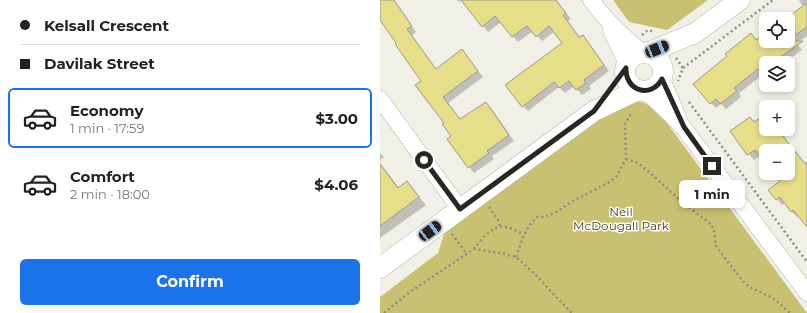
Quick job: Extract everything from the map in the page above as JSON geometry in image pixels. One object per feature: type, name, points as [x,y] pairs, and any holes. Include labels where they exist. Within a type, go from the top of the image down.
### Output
[{"type":"street","points":[[591,0],[604,18],[617,42],[626,66],[626,76],[628,82],[640,95],[684,127]]},
{"type":"street","points":[[594,111],[635,55],[645,53],[695,33],[740,0]]},
{"type":"street","points":[[604,18],[623,37],[645,53],[654,56],[660,61],[663,68],[662,77],[684,127],[807,293]]},
{"type":"street","points":[[380,268],[594,111],[640,95],[654,88],[695,33]]},
{"type":"street","points":[[380,99],[460,209]]},
{"type":"path","points":[[683,68],[773,0]]},
{"type":"path","points":[[516,257],[524,234],[529,225],[537,217],[544,217],[558,211],[616,177],[626,159],[625,124],[640,95]]},
{"type":"path","points":[[686,98],[807,262]]},
{"type":"path","points":[[626,159],[638,163],[682,202],[711,224],[714,230],[716,246],[743,281],[749,287],[773,298],[790,313]]},
{"type":"path","points":[[486,203],[498,220],[500,227]]},
{"type":"path","points":[[384,313],[410,292],[474,249],[489,232],[500,227],[505,227],[524,234]]},
{"type":"path","points":[[449,230],[466,253]]},
{"type":"path","points":[[474,249],[500,252],[516,257],[538,277],[572,313]]},
{"type":"green space","points":[[613,0],[708,0],[667,30],[629,22]]},
{"type":"green space","name":"Neil McDougall Park","points":[[631,100],[641,102],[653,108],[664,119],[807,313],[380,313],[380,297],[438,253],[445,231],[620,105]]},
{"type":"building","points":[[380,0],[394,0],[412,26],[407,29],[436,69],[462,49],[478,71],[443,97],[460,119],[486,102],[509,135],[487,151],[489,153],[468,168],[447,139],[451,136],[442,124],[444,123],[415,85],[421,81],[380,20]]},
{"type":"building","points":[[461,0],[556,0],[566,13],[563,15],[579,37],[583,35],[604,65],[584,80],[586,83],[576,90],[569,81],[559,88],[554,82],[522,107],[505,85],[562,43],[549,26],[536,37],[527,26],[512,37],[495,16],[482,27]]},
{"type":"building","points":[[807,3],[807,27],[795,35],[795,12]]},
{"type":"building","points":[[751,33],[756,40],[759,38],[759,48],[793,48],[782,56],[759,56],[759,70],[758,69],[734,88],[737,91],[720,104],[716,99],[710,104],[693,84],[727,56],[725,54]]},
{"type":"building","points":[[795,41],[803,41],[795,47]]},
{"type":"building","points":[[750,117],[754,122],[759,119],[759,136],[783,136],[789,144],[759,144],[759,155],[755,150],[747,155],[730,131]]},
{"type":"building","points":[[795,151],[807,166],[807,227],[793,210],[791,212],[780,197],[776,200],[768,190],[780,181],[779,180],[795,180]]},
{"type":"building","points":[[380,164],[398,188],[407,181],[419,197],[380,226]]},
{"type":"route","points":[[424,160],[460,209],[594,111],[626,68],[625,72],[628,82],[638,90],[654,88],[662,79],[673,106],[684,127],[712,166]]}]
